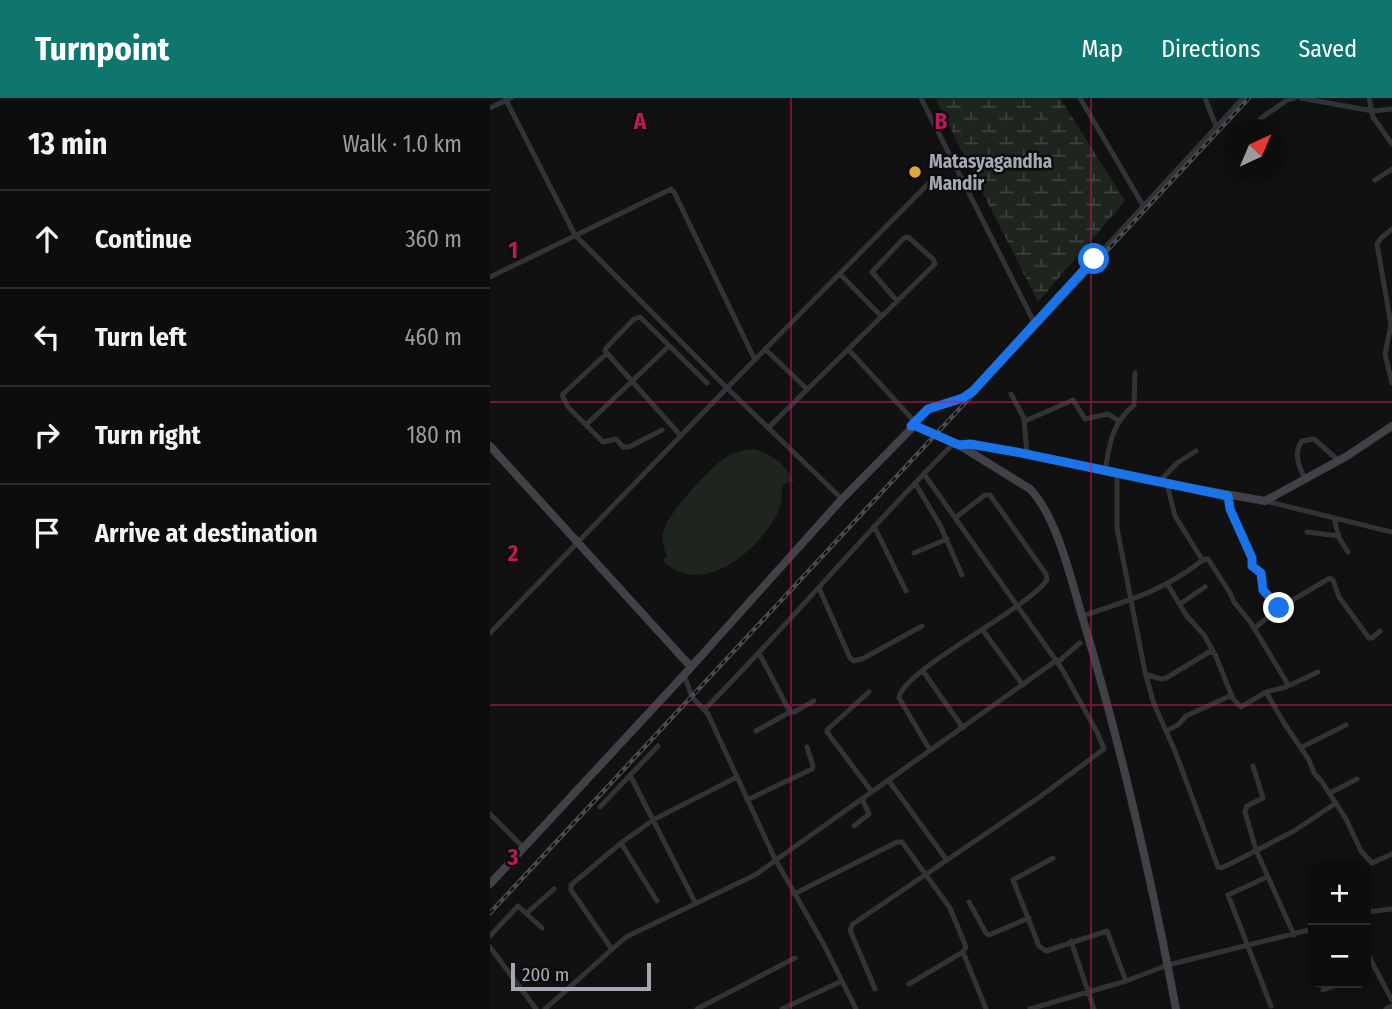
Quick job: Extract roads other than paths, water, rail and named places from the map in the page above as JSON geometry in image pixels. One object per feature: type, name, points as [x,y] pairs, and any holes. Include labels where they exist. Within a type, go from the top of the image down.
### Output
[{"type":"main road","points":[[490,884],[913,424],[957,444],[1030,489],[1037,496],[1065,558],[1130,794],[1176,1009]]},
{"type":"main road","points":[[957,444],[1027,454],[1228,496],[1265,501],[1392,426]]},
{"type":"main road","points":[[490,446],[691,667]]},
{"type":"street","points":[[921,98],[1033,320],[1033,327]]},
{"type":"street","points":[[1080,98],[1144,208]]},
{"type":"street","points":[[1205,98],[1216,126]]},
{"type":"street","points":[[848,349],[913,424],[935,405],[968,395],[1244,98]]},
{"type":"street","points":[[1259,119],[1282,103],[1295,98]]},
{"type":"street","points":[[1301,98],[1373,111],[1392,109]]},
{"type":"street","points":[[1369,98],[1375,120],[1392,144]]},
{"type":"street","points":[[490,108],[507,99],[575,235],[842,499]]},
{"type":"street","points":[[1375,180],[1392,169]]},
{"type":"street","points":[[490,633],[929,183]]},
{"type":"street","points":[[490,277],[668,189],[673,190],[755,360]]},
{"type":"street","points":[[1392,229],[1377,244],[1391,325],[1385,354],[1392,382]]},
{"type":"street","points":[[768,428],[897,301],[935,262],[909,238],[904,239],[872,272],[897,301]]},
{"type":"street","points":[[840,274],[881,316]]},
{"type":"street","points":[[681,436],[607,353],[606,348],[637,317],[707,383]]},
{"type":"street","points":[[586,425],[669,346]]},
{"type":"street","points":[[765,349],[807,389]]},
{"type":"street","points":[[607,353],[562,395],[568,407],[603,442],[616,439],[625,447],[662,430]]},
{"type":"street","points":[[1105,471],[1110,442],[1122,414],[1135,403],[1135,373]]},
{"type":"street","points":[[1011,394],[1025,421],[1027,454]]},
{"type":"street","points":[[1025,421],[1073,400],[1085,419],[1108,414],[1119,421]]},
{"type":"street","points":[[1305,479],[1298,463],[1299,444],[1303,440],[1314,439],[1338,460]]},
{"type":"street","points":[[705,709],[760,653],[874,526],[957,444]]},
{"type":"street","points":[[1196,451],[1177,463],[1163,483],[1175,516],[1202,561]]},
{"type":"street","points":[[875,989],[850,927],[1041,796],[1102,751],[1103,747],[1057,661],[924,474]]},
{"type":"street","points":[[1117,474],[1117,528],[1145,674],[1154,704],[1218,867],[1221,868],[1294,831],[1336,803]]},
{"type":"street","points":[[915,483],[947,539],[962,575]]},
{"type":"street","points":[[930,750],[899,695],[923,671],[1017,604],[1048,578],[987,495],[955,518]]},
{"type":"street","points":[[1228,496],[1230,509],[1252,558],[1252,566],[1261,573],[1263,590],[1279,608]]},
{"type":"street","points":[[1265,501],[1392,532]]},
{"type":"street","points":[[1334,519],[1348,552]]},
{"type":"street","points":[[874,526],[906,591]]},
{"type":"street","points":[[1307,532],[1339,536]]},
{"type":"street","points":[[914,553],[947,539]]},
{"type":"street","points":[[1082,617],[1168,585],[1206,559],[1211,562],[1233,600],[1255,628],[1286,681],[1286,687]]},
{"type":"street","points":[[1255,628],[1279,608],[1330,578],[1334,580],[1339,597],[1368,638],[1380,631]]},
{"type":"street","points":[[1168,585],[1204,635],[1236,705],[1241,707],[1266,692],[1286,687],[1318,672]]},
{"type":"street","points":[[1180,604],[1205,587]]},
{"type":"street","points":[[819,588],[852,660],[864,658],[922,626]]},
{"type":"street","points":[[982,629],[1023,685]]},
{"type":"street","points":[[545,1009],[626,937],[745,881],[1080,643]]},
{"type":"street","points":[[1145,674],[1166,678],[1213,651]]},
{"type":"street","points":[[760,653],[790,712]]},
{"type":"street","points":[[923,671],[963,728]]},
{"type":"street","points":[[684,675],[692,697],[705,709],[775,860],[856,1009]]},
{"type":"street","points":[[869,692],[827,732],[872,792]]},
{"type":"street","points":[[1266,692],[1370,862],[1379,861],[1392,854]]},
{"type":"street","points":[[1166,731],[1178,725],[1186,716],[1232,695]]},
{"type":"street","points":[[756,731],[814,701]]},
{"type":"street","points":[[1302,747],[1346,725]]},
{"type":"street","points":[[600,807],[659,746]]},
{"type":"street","points":[[747,800],[812,769],[807,747]]},
{"type":"street","points":[[1253,766],[1264,798],[1245,809],[1256,850],[1294,935]]},
{"type":"street","points":[[631,777],[696,904]]},
{"type":"street","points":[[611,948],[570,887],[621,843],[653,820],[737,777]]},
{"type":"street","points":[[1329,793],[1357,779]]},
{"type":"street","points":[[889,781],[946,859]]},
{"type":"street","points":[[854,826],[869,814],[862,799]]},
{"type":"street","points":[[490,814],[524,848]]},
{"type":"street","points":[[794,894],[900,841],[904,844],[955,916],[966,943],[963,953],[909,984]]},
{"type":"street","points":[[621,843],[657,901]]},
{"type":"street","points":[[1053,858],[1013,880],[1012,884],[1042,950],[1107,931],[1126,981]]},
{"type":"street","points":[[1267,877],[1228,895],[1271,1006]]},
{"type":"street","points":[[527,913],[554,889]]},
{"type":"street","points":[[969,902],[989,935],[1029,918]]},
{"type":"street","points":[[490,936],[516,907],[521,906],[542,928]]},
{"type":"street","points":[[1371,911],[1392,909]]},
{"type":"street","points":[[1030,1009],[1045,1007],[1168,965],[1308,931]]},
{"type":"street","points":[[1071,941],[1094,1009]]},
{"type":"street","points":[[490,947],[536,1009]]},
{"type":"street","points":[[963,953],[986,1009]]},
{"type":"street","points":[[698,1009],[796,958]]},
{"type":"street","points":[[1371,962],[1392,1000]]},
{"type":"street","points":[[1371,972],[1375,970]]},
{"type":"street","points":[[782,1009],[842,981]]},
{"type":"street","points":[[1323,990],[1329,988]]},
{"type":"street","points":[[714,1000],[718,1009]]},
{"type":"street","points":[[1386,1009],[1392,1006]]},
{"type":"railway","points":[[490,913],[1249,98]]},
{"type":"place","name":"Matasyagandha Mandir","points":[[915,172]]}]
